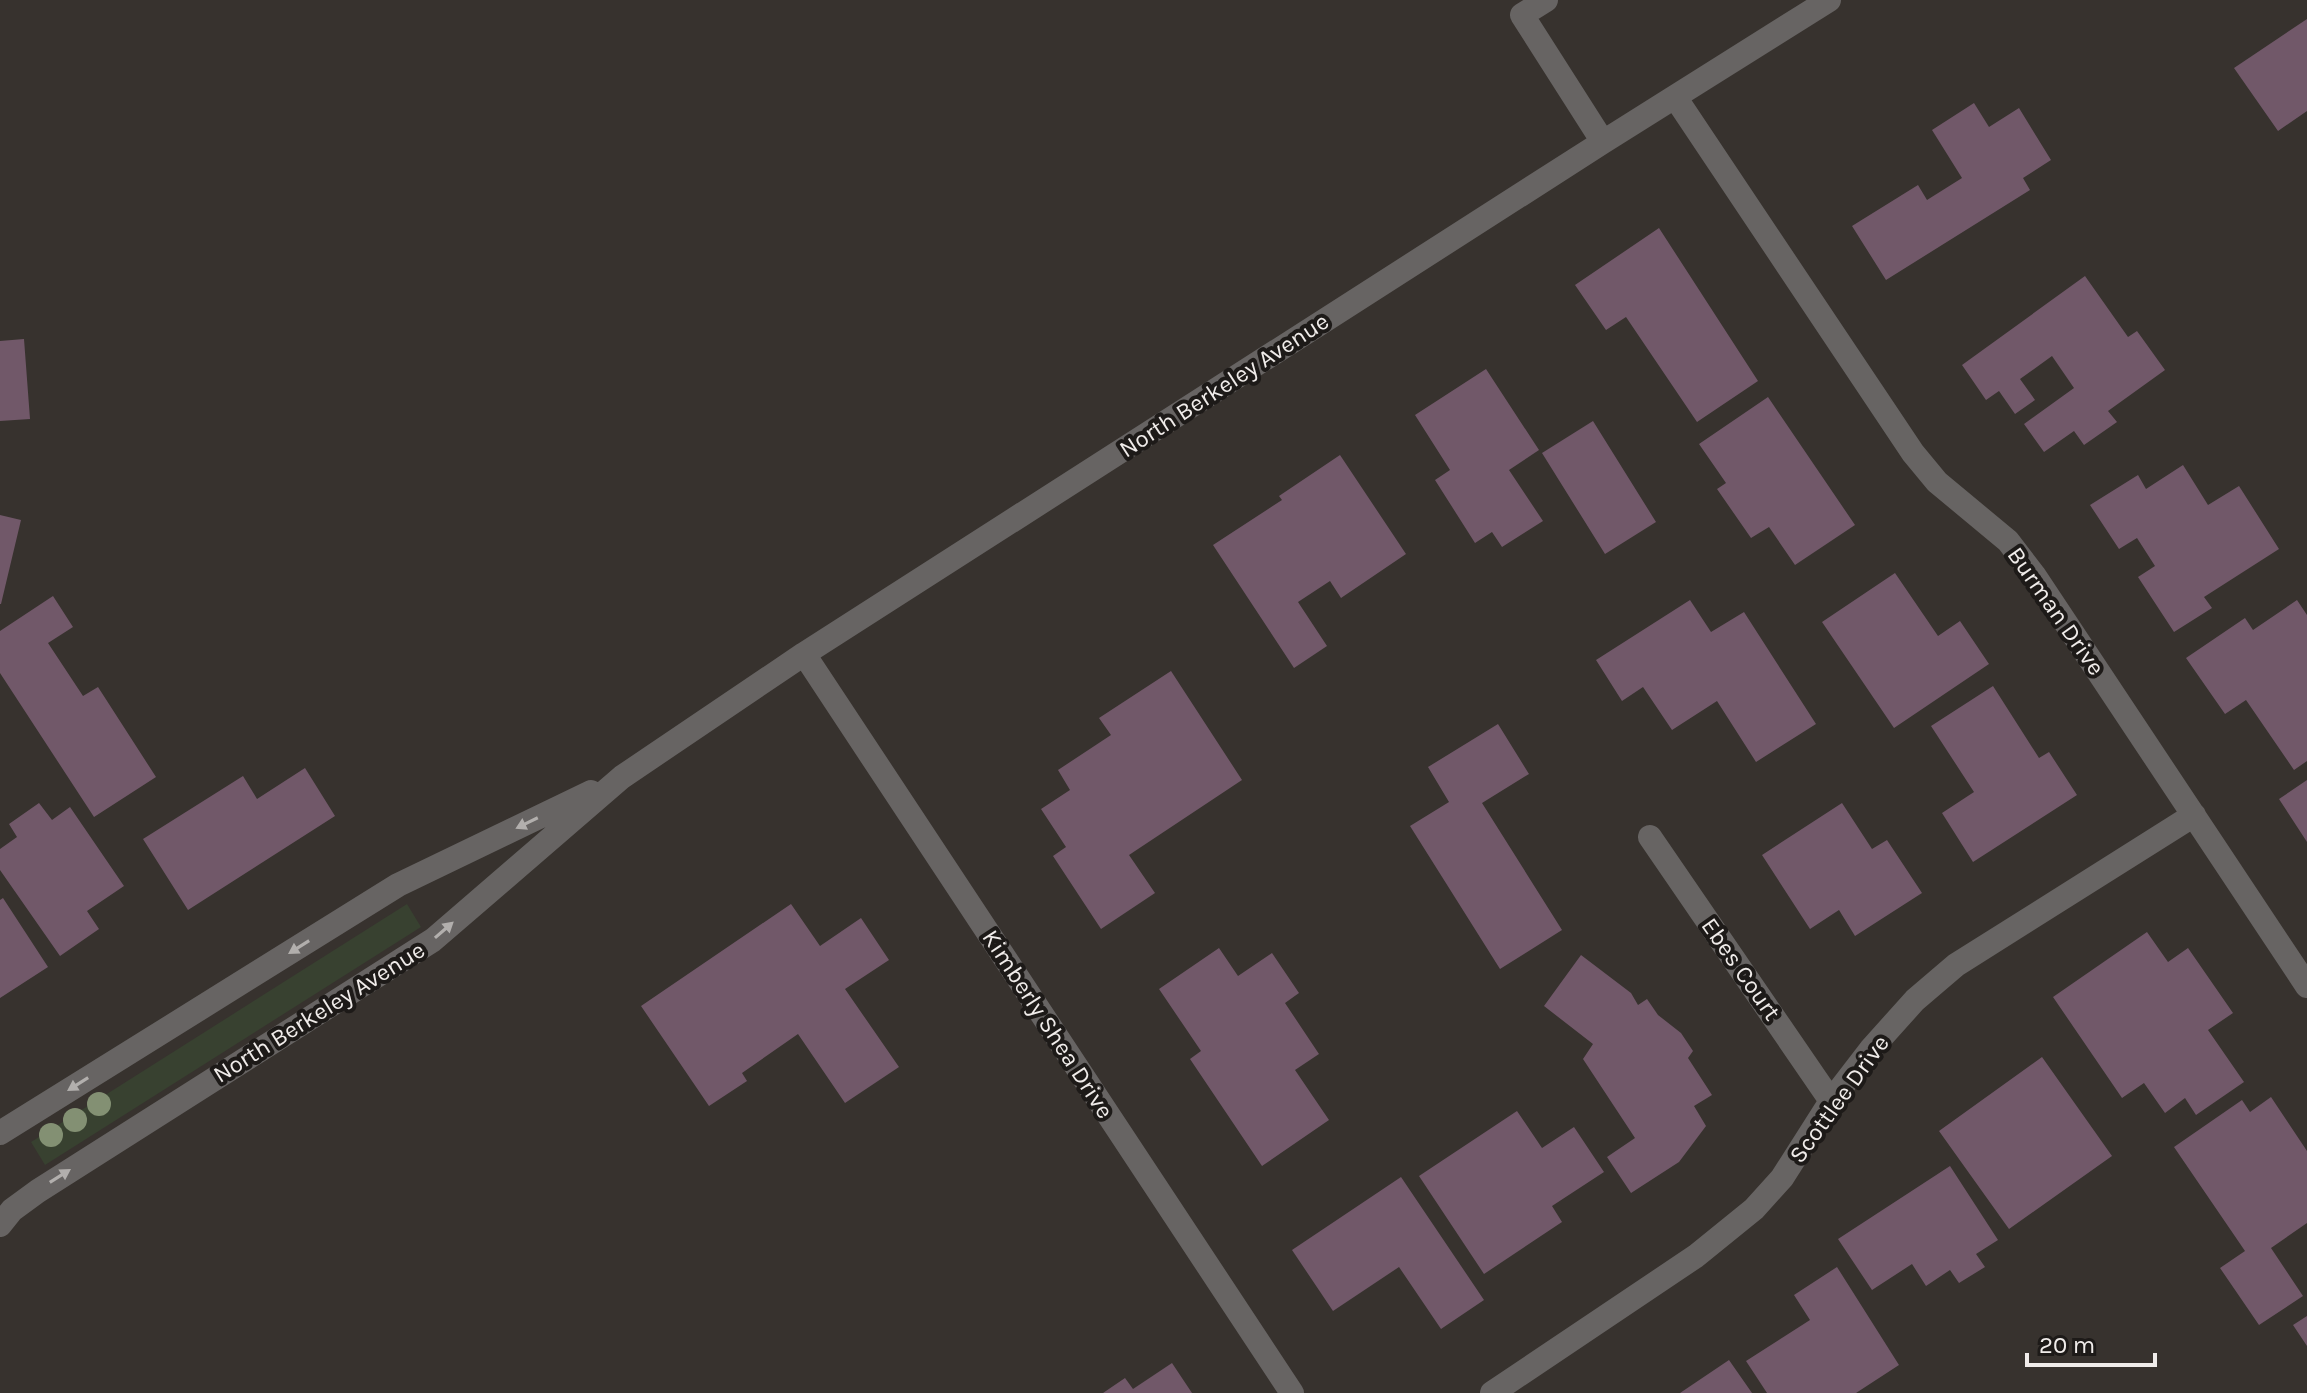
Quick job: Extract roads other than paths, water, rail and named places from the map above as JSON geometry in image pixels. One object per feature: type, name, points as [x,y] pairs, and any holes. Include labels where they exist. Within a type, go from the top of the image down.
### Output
[{"type":"street","points":[[1546,0],[1517,8],[1603,142]]},
{"type":"street","name":"North Berkeley Avenue","points":[[0,1225],[12,1210],[38,1191],[433,940],[622,777],[804,654],[1828,0]]},
{"type":"street","name":"Burman Drive","points":[[1675,97],[1913,453],[1937,482],[2008,541],[2034,575],[2307,986]]},
{"type":"street","name":"Kimberly Shea Drive","points":[[804,654],[1292,1393]]},
{"type":"street","name":"North Berkeley Avenue","points":[[0,1133],[398,885],[622,777]]},
{"type":"street","name":"Scottlee Drive","points":[[1492,1393],[1726,1233],[1754,1209],[1782,1178],[1831,1101],[1871,1049],[1915,1000],[1956,965],[2194,815]]},
{"type":"street","name":"Ebes Court","points":[[1650,837],[1831,1101]]}]
